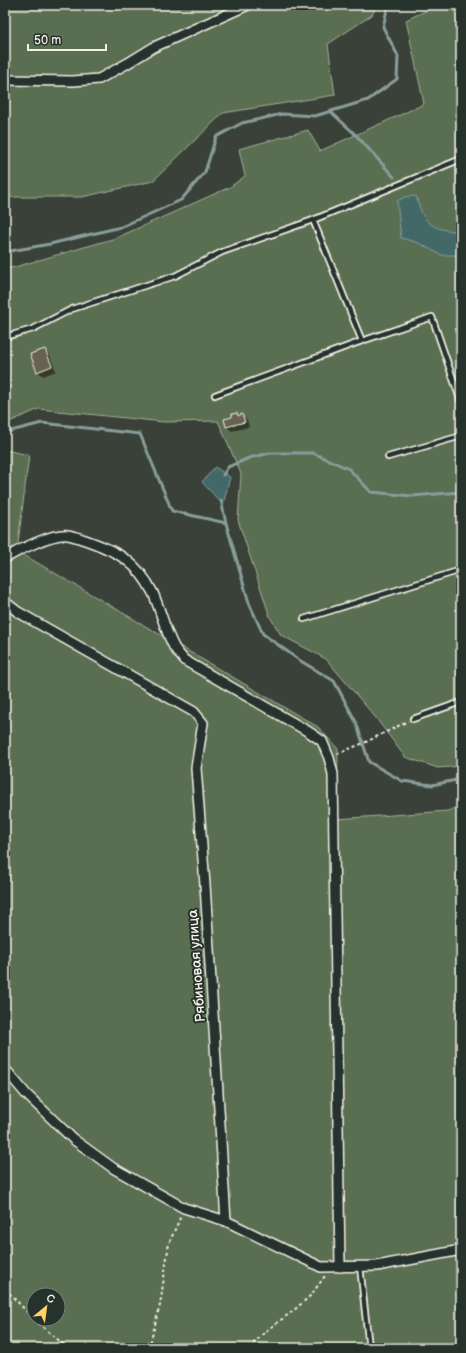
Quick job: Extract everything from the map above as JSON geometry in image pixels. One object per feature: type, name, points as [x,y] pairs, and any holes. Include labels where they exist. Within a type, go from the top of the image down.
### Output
[{"type":"street","points":[[5,80],[73,81],[99,79],[154,47],[248,5]]},
{"type":"street","points":[[5,558],[45,539],[67,535],[118,553],[129,561],[141,574],[153,594],[174,648],[184,660],[322,741],[329,758],[333,774],[336,1267]]},
{"type":"street","name":"Рябиновая улица","points":[[5,602],[18,612],[194,712],[203,723],[196,768],[205,885],[226,1221]]},
{"type":"street","points":[[5,1069],[26,1094],[73,1139],[113,1168],[184,1208],[226,1221],[321,1267],[377,1266],[461,1250]]},
{"type":"lane","points":[[5,337],[33,329],[72,309],[175,276],[222,252],[313,220],[461,159]]},
{"type":"lane","points":[[313,220],[362,341]]},
{"type":"lane","points":[[215,395],[432,317],[461,402]]},
{"type":"lane","points":[[388,457],[461,436]]},
{"type":"lane","points":[[304,619],[461,570]]},
{"type":"lane","points":[[413,719],[461,702]]},
{"type":"lane","points":[[360,1266],[369,1348]]},
{"type":"path","points":[[329,758],[413,719]]},
{"type":"path","points":[[149,1348],[160,1305],[169,1243],[184,1208]]},
{"type":"path","points":[[249,1348],[266,1330],[293,1312],[311,1295],[336,1267]]},
{"type":"path","points":[[5,1288],[38,1323],[68,1348]]},
{"type":"green space","points":[[5,5],[377,5],[372,15],[328,44],[335,95],[223,113],[153,181],[82,197],[13,197],[5,200]]},
{"type":"green space","points":[[438,5],[461,5],[461,766],[438,768],[405,757],[376,718],[326,659],[281,635],[270,617],[238,520],[241,474],[218,421],[164,422],[39,409],[9,422],[5,421],[5,269],[116,238],[230,187],[245,176],[239,149],[308,130],[320,151],[424,104],[406,20]]},
{"type":"green space","points":[[5,450],[29,455],[17,551],[318,727],[338,749],[337,819],[448,811],[461,805],[461,1348],[5,1348]]},
{"type":"water","points":[[416,196],[422,213],[430,224],[442,229],[461,232],[461,255],[441,255],[419,243],[401,238],[397,201],[405,197]]},
{"type":"water","points":[[215,467],[230,477],[223,505],[202,482]]},
{"type":"building","points":[[45,349],[52,366],[37,372],[30,354]]},
{"type":"building","points":[[237,413],[238,416],[242,414],[245,422],[226,427],[224,419],[232,417],[232,414]]},
{"type":"waterway","points":[[5,252],[50,244],[121,227],[181,200],[205,172],[216,137],[242,123],[282,114],[315,116],[368,100],[397,79],[398,56],[383,27],[388,5]]},
{"type":"waterway","points":[[330,111],[356,135],[394,177]]},
{"type":"waterway","points":[[5,429],[11,431],[42,423],[140,434],[172,511],[226,523],[249,603],[263,634],[299,660],[334,681],[356,722],[369,762],[402,781],[432,785],[461,779]]},
{"type":"waterway","points":[[223,475],[228,467],[249,458],[270,453],[313,453],[349,469],[371,492],[412,496],[461,492]]},
{"type":"waterway","points":[[221,500],[226,523]]}]
